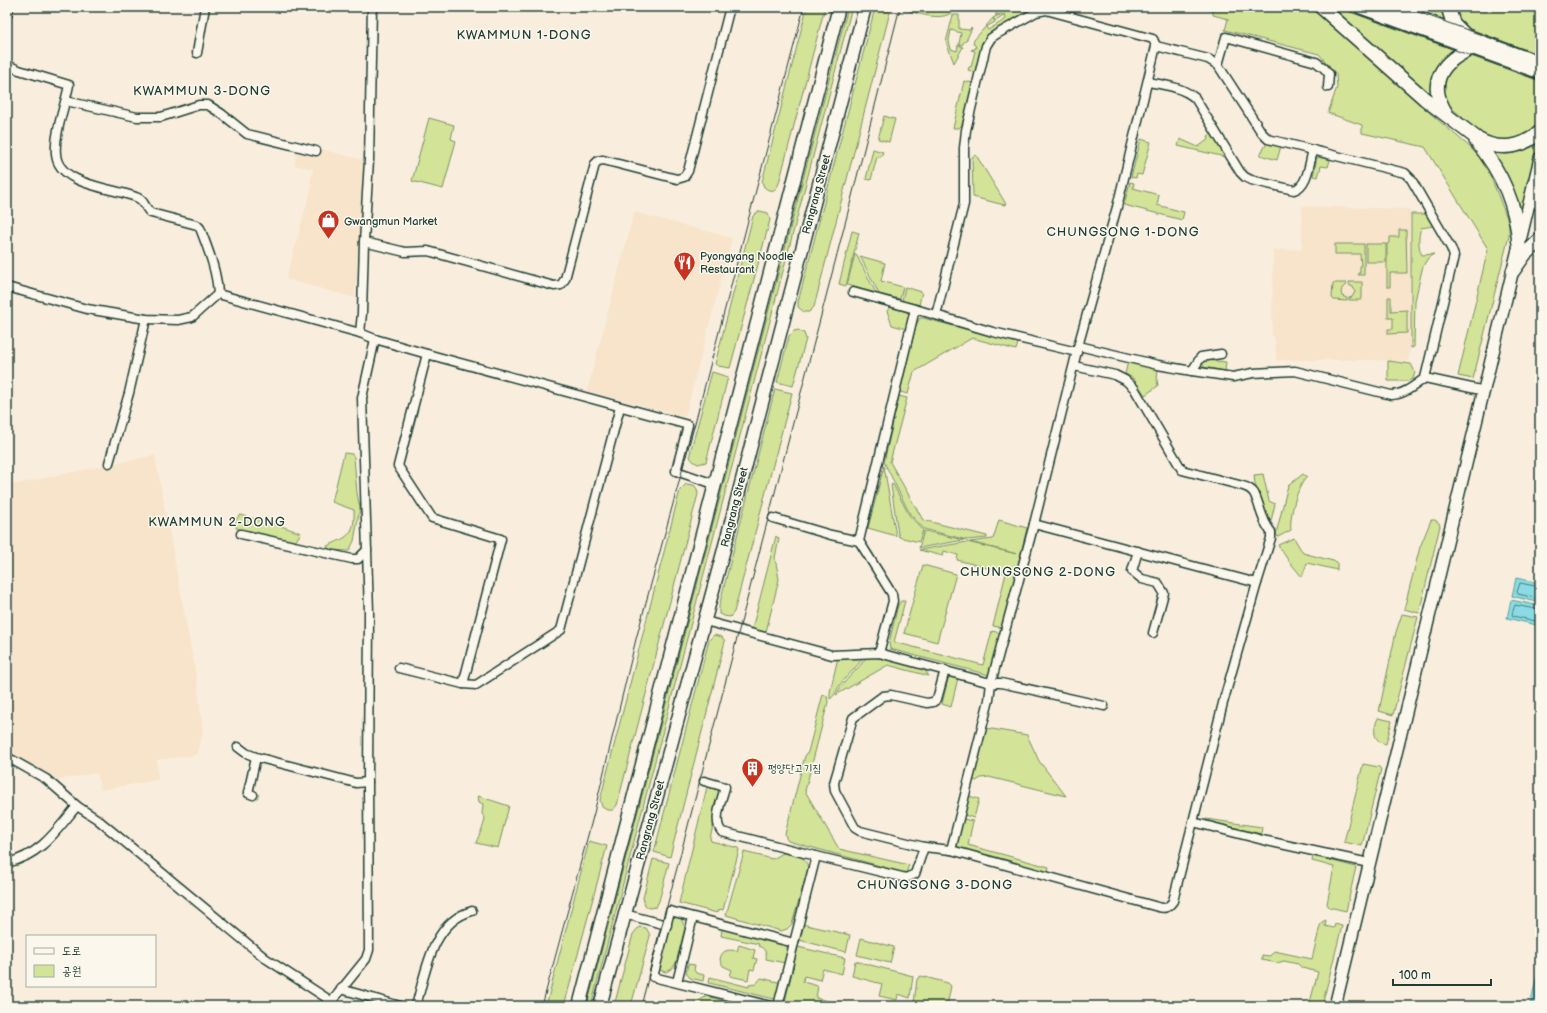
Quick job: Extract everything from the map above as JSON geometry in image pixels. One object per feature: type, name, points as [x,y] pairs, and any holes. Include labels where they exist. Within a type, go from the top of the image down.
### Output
[{"type":"highway","points":[[1321,7],[1425,99],[1469,134],[1486,154],[1506,188],[1515,212],[1519,245]]},
{"type":"highway","points":[[1361,7],[1540,72]]},
{"type":"highway","points":[[1389,7],[1540,63]]},
{"type":"highway","points":[[1448,7],[1453,23],[1464,34]]},
{"type":"highway","points":[[1447,115],[1440,101],[1438,82],[1442,69],[1447,63],[1473,48]]},
{"type":"highway","points":[[1469,134],[1488,145],[1504,147],[1520,144],[1534,137],[1540,132]]},
{"type":"highway","points":[[1534,185],[1534,194],[1540,204]]},
{"type":"highway","points":[[1513,271],[1528,250],[1540,240]]},
{"type":"main road","name":"Rangrang Street","points":[[578,1006],[714,484],[783,228],[839,7]]},
{"type":"main road","name":"Rangrang Street","points":[[600,1006],[705,621],[865,7]]},
{"type":"main road","points":[[1335,1006],[1485,391],[1540,158]]},
{"type":"street","points":[[7,15],[9,7]]},
{"type":"street","points":[[197,53],[205,7]]},
{"type":"street","points":[[360,333],[369,160],[372,7]]},
{"type":"street","points":[[364,242],[405,252],[428,251],[554,286],[561,285],[565,280],[595,164],[598,160],[677,179],[684,177],[688,171],[730,7]]},
{"type":"street","points":[[936,315],[964,204],[964,148],[966,130],[982,60],[986,46],[991,38],[1036,12],[1046,10],[1153,38],[1156,46],[1117,207],[1078,349],[1034,524],[991,683],[989,700],[951,850]]},
{"type":"street","points":[[1218,65],[1226,37],[1316,62],[1329,74],[1328,87]]},
{"type":"street","points":[[853,292],[993,332],[1192,371],[1233,377],[1252,373],[1295,371],[1391,395],[1402,393],[1425,378],[1454,256],[1451,248],[1411,179],[1405,173],[1264,136],[1218,65],[1208,58],[1156,46]]},
{"type":"street","points":[[7,65],[69,85],[56,140],[57,162],[61,169],[78,179],[101,188],[138,198],[144,202],[147,210],[151,213],[197,225],[200,228],[212,261],[218,282],[218,294],[192,317],[178,320],[146,319],[87,309],[7,287]]},
{"type":"street","points":[[1148,82],[1188,92],[1195,98],[1240,172],[1245,177],[1252,180],[1294,190],[1299,189],[1304,184],[1313,150]]},
{"type":"street","points":[[66,101],[137,117],[161,117],[198,106],[208,105],[247,134],[316,151]]},
{"type":"street","points":[[218,294],[360,333],[375,339],[428,354],[688,425],[676,471],[714,484]]},
{"type":"street","points":[[859,542],[915,309]]},
{"type":"street","points":[[109,463],[129,393],[146,319]]},
{"type":"street","points":[[7,757],[46,779],[77,806],[97,819],[265,958],[329,1004],[366,959],[369,950],[369,612],[362,398],[375,339]]},
{"type":"street","points":[[428,354],[398,466],[432,518],[501,540],[463,684]]},
{"type":"street","points":[[1192,371],[1201,357],[1221,354]]},
{"type":"street","points":[[945,670],[937,699],[933,702],[927,703],[891,695],[883,696],[853,718],[834,782],[835,791],[855,828],[860,831],[924,847],[951,850],[1164,908],[1169,907],[1173,902],[1223,703],[1271,538],[1271,532],[1265,525],[1253,493],[1249,488],[1182,470],[1134,388],[1125,380],[1115,375],[1074,366]]},
{"type":"street","points":[[1425,378],[1485,391]]},
{"type":"street","points":[[399,668],[463,684],[476,685],[561,630],[620,407]]},
{"type":"street","points":[[773,518],[859,542],[892,594],[893,601],[879,653]]},
{"type":"street","points":[[1034,524],[1257,582]]},
{"type":"street","points":[[241,534],[352,559],[358,559],[367,550]]},
{"type":"street","points":[[1138,551],[1132,571],[1142,579],[1158,583],[1164,593],[1154,633]]},
{"type":"street","points":[[705,621],[832,655],[879,653],[991,683],[1001,683],[1104,706]]},
{"type":"street","points":[[238,747],[246,753],[256,757],[356,783],[368,782]]},
{"type":"street","points":[[253,795],[248,793],[256,757]]},
{"type":"street","points":[[704,782],[725,787],[717,820],[718,827],[722,832],[906,878],[915,874],[924,847]]},
{"type":"street","points":[[7,863],[21,860],[47,842],[77,806]]},
{"type":"street","points":[[1193,822],[1267,841],[1369,863]]},
{"type":"street","points":[[778,1006],[816,856]]},
{"type":"street","points":[[416,1006],[434,945],[450,922],[463,913],[472,911]]},
{"type":"street","points":[[771,1006],[652,976],[670,911],[794,943]]},
{"type":"street","points":[[624,914],[667,925]]},
{"type":"street","points":[[677,982],[693,917]]},
{"type":"street","points":[[341,989],[400,1006]]},
{"type":"shaded area","name":"Gwangmun Market","points":[[321,149],[363,160],[362,202],[355,298],[286,279],[312,185],[310,184],[313,169],[294,165],[297,150],[319,155]]},
{"type":"shaded area","points":[[1302,206],[1410,209],[1410,350],[1408,361],[1276,360],[1275,339],[1272,335],[1273,250],[1302,249]]},
{"type":"shaded area","points":[[634,212],[732,238],[685,417],[587,391]]},
{"type":"shaded area","points":[[155,455],[197,680],[203,734],[197,749],[197,755],[157,760],[158,780],[100,790],[97,773],[57,780],[7,752],[7,486]]},
{"type":"green space","points":[[807,7],[825,7],[779,183],[775,189],[771,190],[764,187],[762,182]]},
{"type":"green space","points":[[848,7],[852,7],[591,1006],[587,1006]]},
{"type":"green space","points":[[911,7],[956,7],[947,15],[928,16],[909,11]]},
{"type":"green space","points":[[1012,7],[1038,7],[988,35],[984,42],[976,73],[968,70],[969,67],[971,67],[975,51],[971,50],[976,48],[973,44],[974,40],[993,18],[998,15],[995,15],[1000,9]],"holes":[[[1005,15],[1006,19],[988,30],[986,27],[995,22],[993,18],[996,21]]]},
{"type":"green space","points":[[1199,7],[1540,7],[1540,110],[1537,126],[1522,138],[1502,142],[1484,137],[1433,93],[1424,108],[1471,148],[1480,158],[1488,170],[1509,223],[1509,236],[1473,379],[1458,376],[1488,249],[1425,147],[1362,133],[1362,125],[1328,113],[1337,87],[1336,74],[1319,54],[1225,30],[1228,19],[1213,15],[1213,11]]},
{"type":"green space","points":[[875,8],[890,12],[814,307],[809,312],[804,312],[798,307],[798,302]]},
{"type":"green space","points":[[953,15],[959,15],[959,29],[970,30],[971,27],[972,28],[966,41],[962,45],[959,44],[961,33],[951,30],[949,41],[951,49],[957,51],[958,45],[963,47],[954,63],[946,42]]},
{"type":"green space","points":[[964,81],[973,83],[962,125],[959,128],[953,128]]},
{"type":"green space","points":[[884,116],[895,119],[889,142],[878,139]]},
{"type":"green space","points":[[429,118],[454,125],[451,139],[456,141],[443,189],[412,181]]},
{"type":"green space","points":[[1213,133],[1226,155],[1225,157],[1178,146],[1180,139],[1198,147],[1209,139],[1208,136]]},
{"type":"green space","points":[[1141,139],[1151,142],[1142,175],[1137,174],[1136,178],[1131,177]]},
{"type":"green space","points":[[1267,143],[1281,146],[1277,160],[1260,155]]},
{"type":"green space","points":[[1536,143],[1539,144],[1523,210],[1521,212],[1508,178],[1492,152],[1515,152]]},
{"type":"green space","points":[[873,149],[883,152],[881,157],[877,157],[871,180],[866,179]]},
{"type":"green space","points":[[976,155],[1006,204],[1004,205],[973,197],[972,157]]},
{"type":"green space","points":[[1317,157],[1330,160],[1328,167],[1321,166],[1318,177],[1313,176]]},
{"type":"green space","points":[[1130,182],[1134,183],[1133,188],[1159,195],[1157,205],[1184,212],[1182,220],[1124,205]]},
{"type":"green space","points":[[760,211],[768,213],[770,220],[730,368],[718,366],[715,364],[753,216]]},
{"type":"green space","points":[[1411,214],[1426,214],[1433,226],[1421,228],[1419,242],[1422,255],[1434,254],[1428,258],[1423,266],[1421,274],[1415,301],[1414,347],[1411,348]]},
{"type":"green space","points":[[1399,230],[1406,230],[1407,273],[1390,273],[1390,287],[1387,287],[1387,244],[1390,243],[1390,237],[1399,237]]},
{"type":"green space","points":[[852,231],[859,233],[846,286],[839,284]]},
{"type":"green space","points":[[1335,244],[1364,244],[1364,275],[1358,275],[1358,273],[1360,273],[1361,266],[1360,254],[1335,254]]},
{"type":"green space","points":[[1366,244],[1386,244],[1386,262],[1366,262]]},
{"type":"green space","points":[[855,254],[857,256],[876,293],[847,285]]},
{"type":"green space","points":[[860,256],[885,263],[881,281],[903,287],[900,299],[879,294]]},
{"type":"green space","points":[[1349,282],[1362,282],[1361,300],[1349,300],[1355,292],[1353,287],[1349,285]]},
{"type":"green space","points":[[1333,283],[1346,283],[1341,292],[1342,296],[1347,298],[1347,301],[1334,300],[1332,298]]},
{"type":"green space","points":[[905,287],[922,292],[919,305],[902,301]]},
{"type":"green space","points":[[1388,297],[1391,297],[1391,311],[1407,310],[1407,333],[1388,334],[1388,329],[1393,329],[1393,318],[1388,318]]},
{"type":"green space","points":[[890,307],[907,312],[909,315],[906,329],[892,325],[887,311]]},
{"type":"green space","points":[[920,318],[1018,343],[1016,350],[972,338],[914,372],[908,394],[900,392],[916,325]]},
{"type":"green space","points":[[798,330],[804,333],[806,339],[793,386],[777,382],[789,336],[794,331]]},
{"type":"green space","points":[[1128,361],[1158,369],[1158,386],[1145,395],[1133,378],[1125,374]]},
{"type":"green space","points":[[1203,361],[1226,362],[1225,371],[1203,367]]},
{"type":"green space","points":[[1388,361],[1411,364],[1415,372],[1413,379],[1408,381],[1388,381]]},
{"type":"green space","points":[[712,372],[728,377],[706,462],[698,464],[692,460],[690,453]]},
{"type":"green space","points":[[775,389],[792,393],[734,612],[730,617],[724,616],[719,614],[719,606]]},
{"type":"green space","points":[[899,396],[907,398],[890,462],[923,520],[987,536],[987,538],[967,540],[924,529],[910,514],[884,462]]},
{"type":"green space","points":[[344,453],[352,454],[354,457],[357,493],[360,508],[354,541],[349,551],[330,550],[327,546],[349,534],[353,525],[354,510],[332,502]]},
{"type":"green space","points":[[884,466],[896,536],[868,528]]},
{"type":"green space","points":[[1263,474],[1269,501],[1275,504],[1271,521],[1268,520],[1255,484],[1254,475]]},
{"type":"green space","points":[[1303,474],[1307,477],[1303,481],[1294,502],[1291,518],[1291,530],[1278,537],[1276,534],[1288,486]]},
{"type":"green space","points":[[686,484],[694,485],[698,494],[617,805],[613,810],[607,810],[602,807],[600,800],[680,490]]},
{"type":"green space","points":[[893,484],[909,515],[923,530],[919,542],[899,537],[891,485]]},
{"type":"green space","points":[[240,515],[301,533],[295,542],[283,541],[236,528],[236,519]]},
{"type":"green space","points":[[999,520],[1027,528],[1003,628],[993,626],[1006,573],[957,560],[958,555],[944,551],[943,556],[919,550],[967,542],[1017,554],[970,542],[993,539]]},
{"type":"green space","points":[[1431,520],[1435,520],[1440,526],[1419,613],[1404,609],[1420,547]]},
{"type":"green space","points":[[925,531],[964,540],[919,548]]},
{"type":"green space","points":[[776,536],[779,539],[775,558],[779,579],[766,632],[752,629]]},
{"type":"green space","points":[[1294,538],[1303,553],[1337,562],[1337,570],[1307,563],[1302,577],[1278,545]]},
{"type":"green space","points":[[923,565],[956,574],[937,642],[904,633]]},
{"type":"green space","points":[[901,601],[905,601],[894,642],[983,665],[992,631],[1001,633],[989,675],[890,649],[889,643],[898,605]]},
{"type":"green space","points":[[1402,614],[1418,617],[1393,715],[1379,711],[1396,632]]},
{"type":"green space","points":[[714,635],[722,637],[725,641],[670,857],[654,852],[709,640]]},
{"type":"green space","points":[[880,656],[923,668],[929,676],[888,665],[836,695],[839,689],[866,657]]},
{"type":"green space","points":[[838,657],[863,657],[830,699],[830,692]]},
{"type":"green space","points":[[951,676],[958,678],[951,707],[942,704],[948,679]]},
{"type":"green space","points":[[823,694],[827,696],[828,702],[805,791],[839,849],[909,865],[906,873],[788,841],[786,838],[785,834],[805,756],[808,752]]},
{"type":"green space","points":[[1378,718],[1392,721],[1386,744],[1378,740],[1375,734],[1375,726]]},
{"type":"green space","points":[[986,728],[1027,735],[1039,761],[1066,796],[989,777],[981,778],[976,781],[973,780]]},
{"type":"green space","points":[[1363,764],[1379,767],[1381,769],[1362,846],[1344,842]]},
{"type":"green space","points":[[707,787],[722,791],[710,838],[711,841],[738,848],[739,850],[723,910],[720,909],[717,913],[679,903]]},
{"type":"green space","points":[[478,796],[509,806],[498,848],[476,843],[485,818],[482,814],[483,804],[479,802]]},
{"type":"green space","points":[[969,796],[979,799],[974,818],[964,815]]},
{"type":"green space","points":[[963,819],[973,821],[968,845],[1049,867],[1048,873],[959,849],[957,842]]},
{"type":"green space","points":[[1206,819],[1262,827],[1261,834],[1207,821]]},
{"type":"green space","points":[[589,841],[607,846],[564,1006],[546,1006]]},
{"type":"green space","points":[[744,852],[773,859],[783,853],[800,857],[807,864],[808,869],[792,924],[787,929],[781,931],[726,915]]},
{"type":"green space","points":[[1313,856],[1356,867],[1346,911],[1329,907],[1327,904],[1334,867],[1312,861]]},
{"type":"green space","points":[[653,859],[669,863],[659,901],[656,907],[649,908],[645,905],[643,898]]},
{"type":"green space","points":[[673,915],[681,918],[685,928],[676,963],[672,969],[666,972],[659,970]]},
{"type":"green space","points":[[1326,920],[1325,926],[1334,928],[1335,924],[1342,926],[1322,1006],[1309,1006],[1318,972],[1302,968],[1298,964],[1284,961],[1277,963],[1262,960],[1262,955],[1270,956],[1274,951],[1312,959],[1320,926],[1322,922]]},
{"type":"green space","points":[[802,924],[850,935],[846,952],[799,940]]},
{"type":"green space","points":[[639,927],[646,928],[650,936],[631,1006],[614,1006],[633,934]]},
{"type":"green space","points":[[722,929],[789,945],[785,963],[766,959],[765,951],[758,946],[759,944],[721,936]]},
{"type":"green space","points":[[861,938],[894,947],[890,963],[857,955]]},
{"type":"green space","points":[[739,945],[755,950],[753,958],[757,959],[754,970],[750,969],[748,980],[730,976],[732,970],[723,966],[720,960],[723,952],[728,950],[737,951]]},
{"type":"green space","points":[[798,947],[845,958],[842,974],[823,969],[820,980],[804,976],[803,982],[818,986],[816,998],[848,1006],[784,1006]]},
{"type":"green space","points":[[855,961],[913,976],[910,998],[898,994],[897,1000],[879,996],[882,984],[852,976]]},
{"type":"green space","points":[[688,964],[695,965],[694,970],[696,973],[704,975],[703,981],[690,978],[686,973]]},
{"type":"green space","points":[[921,976],[948,983],[951,986],[947,1006],[923,1006],[914,1003],[917,979]]},
{"type":"green space","points":[[710,977],[749,987],[749,985],[756,984],[761,978],[782,983],[778,1000],[709,983]]},
{"type":"green space","points":[[707,996],[742,1006],[690,1006]]},
{"type":"water","points":[[1516,578],[1540,583],[1540,603],[1512,596]]},
{"type":"water","points":[[1511,600],[1540,606],[1540,626],[1507,618]]},
{"type":"water","points":[[1540,961],[1540,1006],[1530,1006]]},
{"type":"tram line","points":[[542,1006],[594,813],[636,639],[694,427],[804,7]]},
{"type":"tram line","points":[[641,1006],[900,7]]},
{"type":"tram line","points":[[1337,7],[1540,81]]},
{"type":"tram line","points":[[1404,7],[1540,56]]},
{"type":"place","name":"Gwangmun Market","points":[[328,240]]},
{"type":"place","name":"Pyongyang Noodle Restaurant","points":[[685,282]]},
{"type":"place","name":"평양단고기집","points":[[752,788]]},
{"type":"district","name":"KWAMMUN 1-DONG","points":[[524,34]]},
{"type":"district","name":"KWAMMUN 3-DONG","points":[[202,90]]},
{"type":"district","name":"CHUNGSONG 1-DONG","points":[[1123,231]]},
{"type":"district","name":"KWAMMUN 2-DONG","points":[[217,521]]},
{"type":"district","name":"CHUNGSONG 2-DONG","points":[[1038,571]]},
{"type":"district","name":"CHUNGSONG 3-DONG","points":[[935,884]]}]
